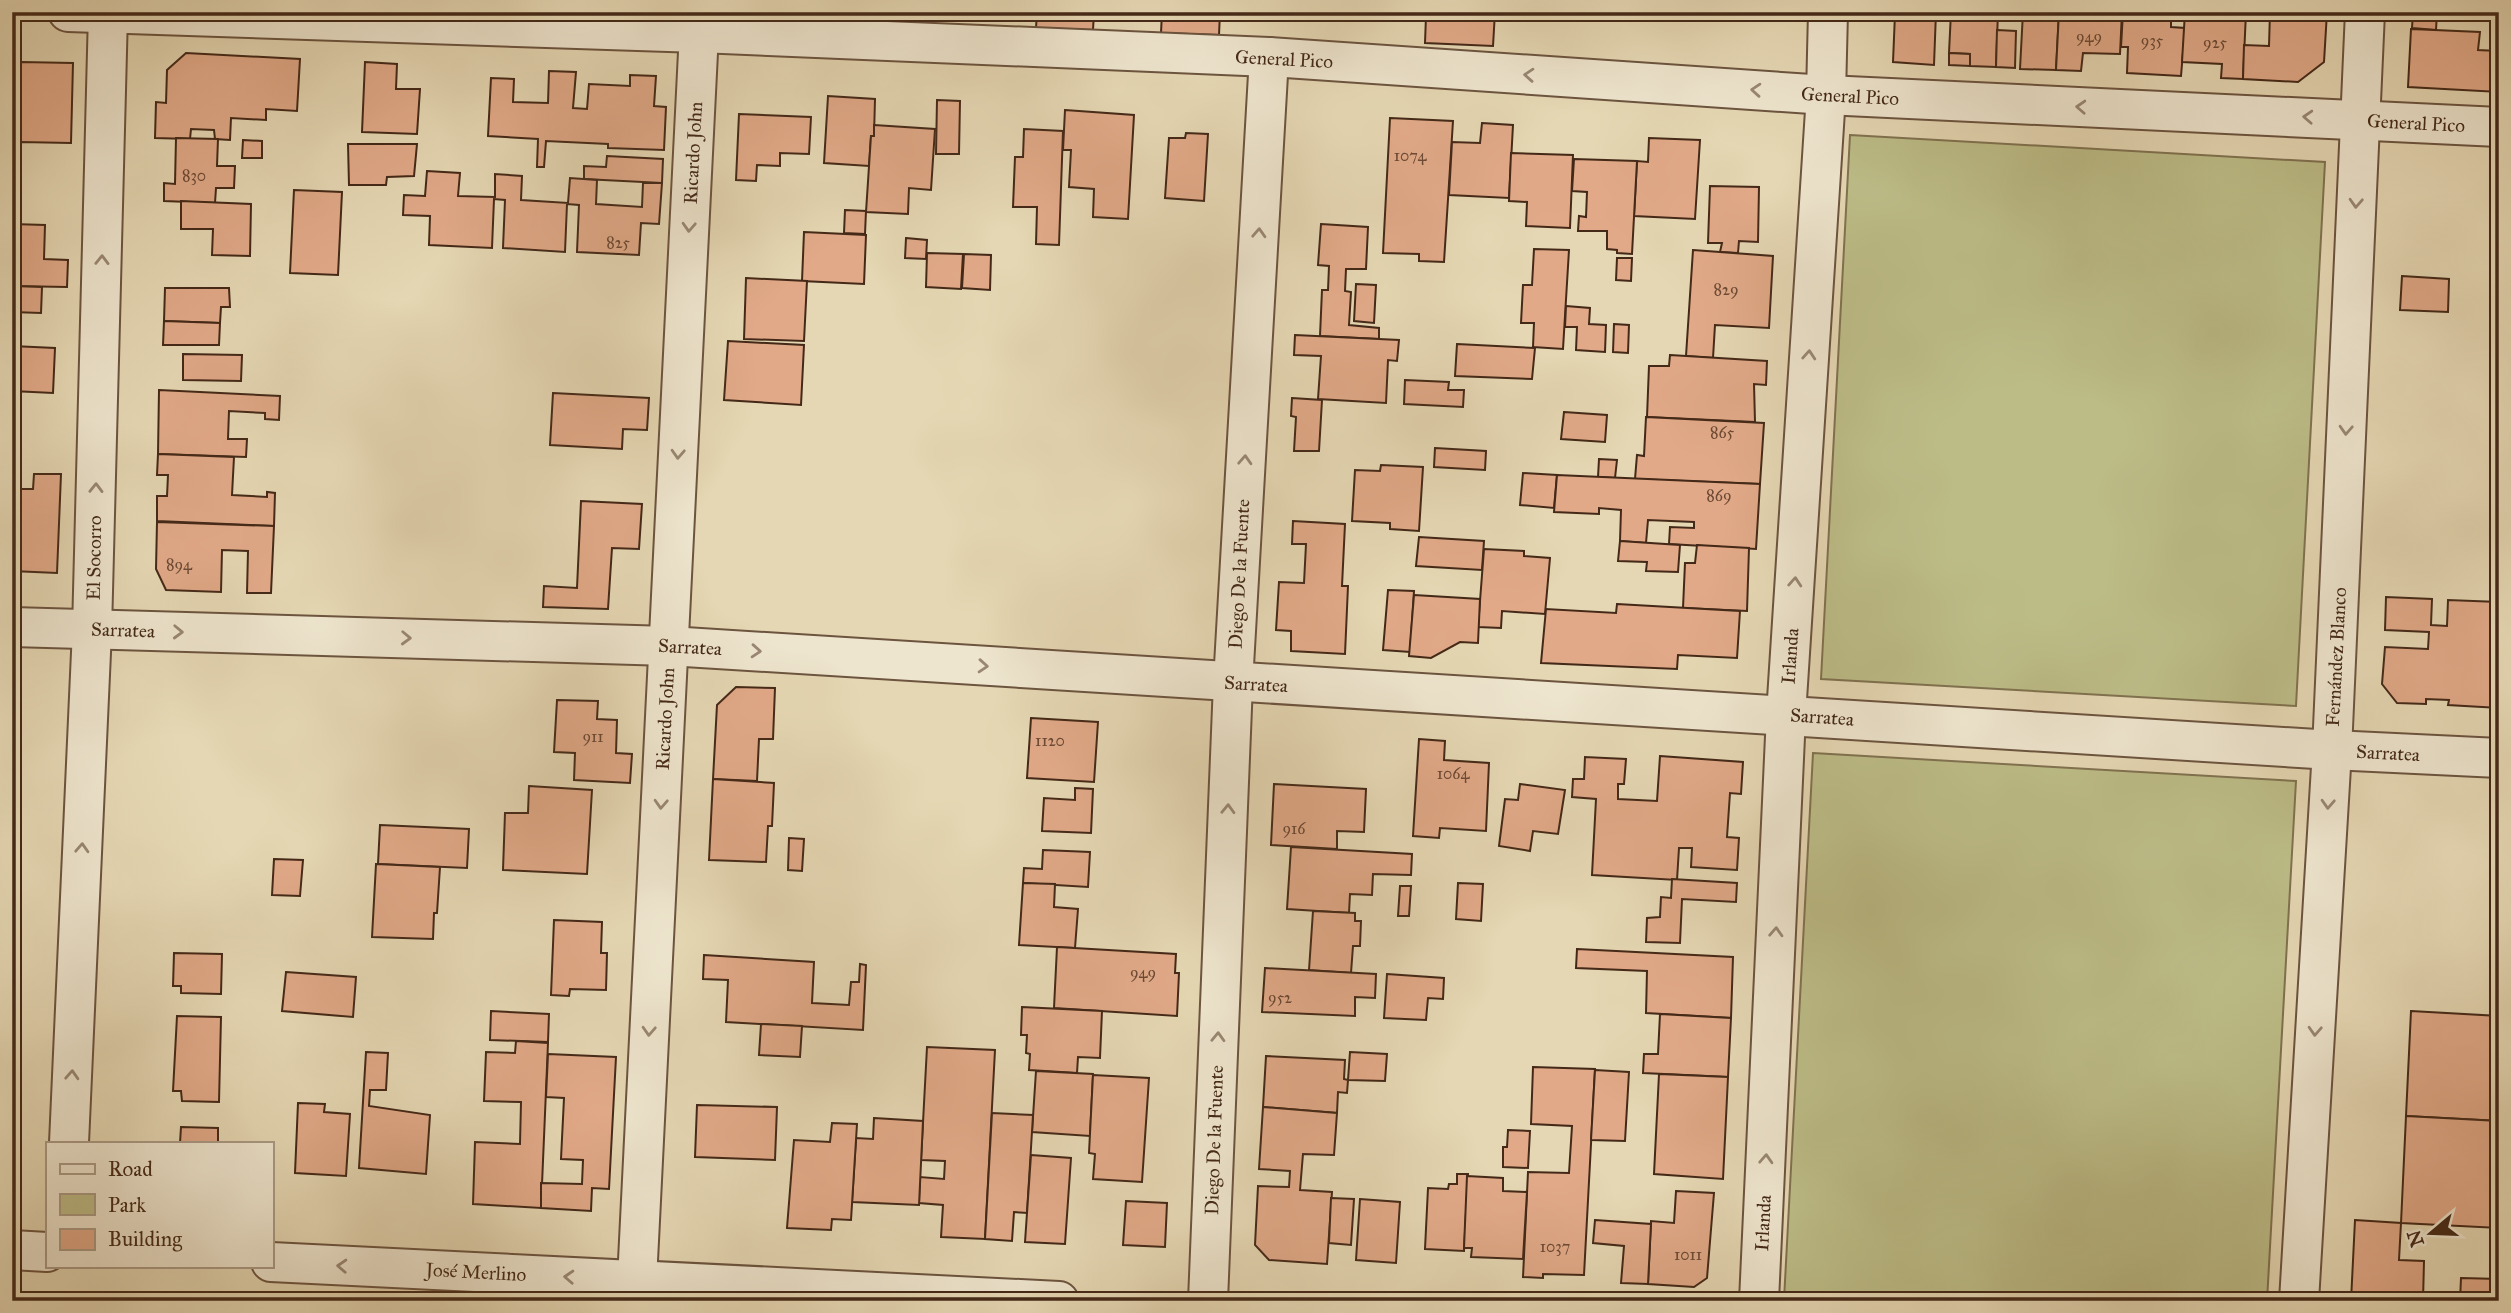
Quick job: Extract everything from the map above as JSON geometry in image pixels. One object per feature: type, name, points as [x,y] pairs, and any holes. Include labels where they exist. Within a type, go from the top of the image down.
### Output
[{"type":"street","name":"General Pico","points":[[68,12],[699,23],[1269,57],[1826,95],[2499,127]]},
{"type":"street","name":"Irlanda","points":[[1759,1301],[1786,715],[1826,95],[1828,12]]},
{"type":"street","name":"Fernández Blanco","points":[[2299,1301],[2332,750],[2365,12]]},
{"type":"street","name":"El Socorro","points":[[69,1142],[92,630],[90,13]]},
{"type":"street","name":"Ricardo John","points":[[636,1290],[699,23]]},
{"type":"street","name":"Diego De la Fuente","points":[[1208,1301],[1233,683],[1269,57]]},
{"type":"street","name":"Sarratea","points":[[12,627],[668,646],[1233,683],[2499,758]]},
{"type":"street","points":[[12,1250],[46,1252]]},
{"type":"street","name":"José Merlino","points":[[273,1262],[636,1290],[1059,1301]]},
{"type":"green space","points":[[1850,135],[2325,162],[2296,706],[1821,679]]},
{"type":"green space","points":[[1813,753],[2296,781],[2267,1301],[1784,1300]]},
{"type":"building","points":[[1037,12],[1094,12],[1093,30],[1036,28]]},
{"type":"building","points":[[1162,12],[1220,12],[1219,35],[1161,33]]},
{"type":"building","points":[[1380,12],[1495,12],[1493,46],[1425,43],[1426,16],[1380,15]]},
{"type":"building","points":[[1874,12],[1936,12],[1934,65],[1893,62],[1895,14]]},
{"type":"building","points":[[1951,12],[1998,12],[1996,67],[1970,66],[1970,54],[1949,53]]},
{"type":"building","points":[[2023,12],[2059,12],[2056,70],[2020,69]]},
{"type":"building","points":[[2059,12],[2122,12],[2120,54],[2083,53],[2081,71],[2056,70]]},
{"type":"building","points":[[2123,12],[2171,12],[2171,27],[2185,28],[2181,76],[2127,73],[2128,47],[2121,47]]},
{"type":"building","points":[[2185,12],[2246,12],[2243,79],[2221,78],[2222,64],[2182,62]]},
{"type":"building","points":[[2270,12],[2327,12],[2324,62],[2298,82],[2243,79],[2244,45],[2269,46]]},
{"type":"building","points":[[2413,12],[2437,12],[2436,30],[2412,28]]},
{"type":"building","points":[[2411,29],[2480,32],[2478,50],[2498,51],[2499,34],[2499,92],[2408,87]]},
{"type":"building","points":[[1997,30],[2016,31],[2015,68],[1996,67]]},
{"type":"building","points":[[186,53],[300,59],[297,111],[266,109],[266,120],[231,118],[230,140],[215,139],[214,130],[191,129],[190,139],[155,138],[156,102],[166,103],[167,70]]},
{"type":"building","points":[[1949,53],[1970,54],[1970,66],[1949,65]]},
{"type":"building","points":[[21,62],[73,63],[71,143],[20,142],[20,147],[12,147],[12,87],[20,88]]},
{"type":"building","points":[[365,62],[397,64],[396,89],[420,89],[417,134],[362,132]]},
{"type":"building","points":[[549,71],[576,72],[573,108],[587,109],[589,84],[630,86],[630,75],[656,76],[654,106],[666,107],[664,150],[608,148],[608,144],[546,141],[544,167],[537,167],[538,139],[488,136],[491,78],[514,79],[513,102],[548,103]]},
{"type":"building","points":[[828,96],[875,99],[874,136],[871,136],[869,166],[824,163]]},
{"type":"building","points":[[937,100],[960,101],[959,154],[936,154]]},
{"type":"building","points":[[1065,110],[1134,115],[1128,219],[1093,217],[1094,189],[1069,187],[1071,150],[1063,150]]},
{"type":"building","points":[[739,114],[811,117],[809,154],[780,153],[780,166],[757,165],[756,181],[736,180]]},
{"type":"building","points":[[1390,118],[1453,121],[1444,262],[1419,261],[1419,254],[1383,253]]},
{"type":"building","points":[[1482,123],[1513,125],[1509,198],[1449,195],[1452,142],[1480,143]]},
{"type":"building","points":[[874,125],[935,129],[931,190],[909,188],[908,214],[866,212]]},
{"type":"building","points":[[1024,129],[1063,131],[1059,245],[1036,244],[1037,207],[1013,207],[1015,157],[1023,157]]},
{"type":"building","points":[[1186,133],[1208,134],[1204,201],[1165,198],[1169,138],[1185,138]]},
{"type":"building","points":[[176,138],[218,139],[217,166],[235,166],[234,188],[216,188],[215,203],[164,201],[164,183],[175,184]]},
{"type":"building","points":[[1649,138],[1700,140],[1695,219],[1634,216],[1637,161],[1648,162]]},
{"type":"building","points":[[243,140],[262,141],[262,158],[242,158]]},
{"type":"building","points":[[348,144],[417,144],[414,176],[387,177],[386,185],[349,185]]},
{"type":"building","points":[[1511,153],[1573,155],[1570,228],[1526,226],[1527,202],[1509,201]]},
{"type":"building","points":[[607,156],[663,159],[662,183],[584,179],[584,166],[606,167]]},
{"type":"building","points":[[1574,159],[1637,161],[1632,254],[1607,249],[1607,231],[1578,231],[1579,216],[1586,217],[1587,192],[1572,191]]},
{"type":"building","points":[[427,171],[460,173],[458,196],[495,197],[495,174],[522,176],[521,200],[568,203],[570,178],[597,180],[596,204],[642,207],[643,183],[662,183],[659,224],[641,223],[639,255],[577,252],[579,205],[567,204],[565,252],[503,248],[505,200],[494,199],[492,248],[429,245],[430,216],[403,215],[404,195],[425,196]]},
{"type":"building","points":[[1710,186],[1759,187],[1758,242],[1739,241],[1738,253],[1720,252],[1722,243],[1708,243]]},
{"type":"building","points":[[294,190],[342,192],[338,275],[290,273]]},
{"type":"building","points":[[181,201],[251,204],[250,256],[212,255],[213,229],[181,229]]},
{"type":"building","points":[[845,210],[866,211],[865,234],[844,233]]},
{"type":"building","points":[[12,224],[45,225],[44,259],[68,260],[67,287],[12,286]]},
{"type":"building","points":[[1321,224],[1368,227],[1366,269],[1346,269],[1345,291],[1351,292],[1349,325],[1379,328],[1379,339],[1320,336],[1322,290],[1328,290],[1329,266],[1318,265]]},
{"type":"building","points":[[804,232],[866,235],[864,284],[802,281]]},
{"type":"building","points":[[906,238],[927,240],[926,259],[905,258]]},
{"type":"building","points":[[1534,249],[1569,250],[1563,349],[1533,347],[1534,323],[1521,323],[1523,285],[1532,285]]},
{"type":"building","points":[[1693,250],[1773,256],[1769,328],[1715,325],[1713,358],[1686,356]]},
{"type":"building","points":[[927,253],[963,254],[961,289],[926,287]]},
{"type":"building","points":[[964,254],[991,255],[990,290],[962,288]]},
{"type":"building","points":[[1617,258],[1632,258],[1631,281],[1616,280]]},
{"type":"building","points":[[2402,276],[2449,279],[2448,312],[2400,310]]},
{"type":"building","points":[[746,278],[807,281],[804,341],[744,339]]},
{"type":"building","points":[[1356,284],[1376,285],[1374,323],[1354,321]]},
{"type":"building","points":[[12,286],[42,287],[41,313],[12,312]]},
{"type":"building","points":[[165,288],[229,288],[230,307],[221,307],[220,323],[164,321]]},
{"type":"building","points":[[1566,306],[1590,308],[1589,324],[1606,325],[1605,352],[1576,350],[1577,327],[1565,327]]},
{"type":"building","points":[[164,321],[220,323],[219,345],[163,345]]},
{"type":"building","points":[[1614,324],[1629,325],[1628,353],[1613,352]]},
{"type":"building","points":[[1295,335],[1399,340],[1397,361],[1388,360],[1386,403],[1318,399],[1321,356],[1294,355]]},
{"type":"building","points":[[728,341],[804,345],[801,405],[724,400]]},
{"type":"building","points":[[1457,344],[1535,348],[1532,379],[1455,376]]},
{"type":"building","points":[[12,346],[55,348],[53,393],[12,391]]},
{"type":"building","points":[[183,354],[242,355],[241,381],[183,380]]},
{"type":"building","points":[[1670,355],[1767,361],[1766,385],[1754,384],[1755,422],[1647,417],[1649,366],[1669,366]]},
{"type":"building","points":[[1405,380],[1449,382],[1448,390],[1464,390],[1463,407],[1404,404]]},
{"type":"building","points":[[159,390],[280,396],[279,420],[265,419],[265,413],[229,411],[228,439],[247,439],[246,457],[158,454]]},
{"type":"building","points":[[553,393],[649,398],[647,430],[623,429],[622,449],[550,445]]},
{"type":"building","points":[[1292,398],[1322,400],[1319,451],[1294,451],[1296,417],[1291,416]]},
{"type":"building","points":[[1564,412],[1607,415],[1605,442],[1561,439]]},
{"type":"building","points":[[1646,417],[1764,423],[1760,484],[1635,479],[1637,455],[1644,456]]},
{"type":"building","points":[[1435,448],[1486,451],[1485,470],[1434,467]]},
{"type":"building","points":[[158,454],[234,457],[232,495],[267,497],[267,492],[275,493],[274,526],[157,521],[157,496],[167,496],[168,475],[157,475]]},
{"type":"building","points":[[1599,459],[1617,460],[1615,478],[1598,477]]},
{"type":"building","points":[[1381,465],[1423,467],[1419,531],[1390,529],[1390,523],[1352,521],[1355,470],[1380,471]]},
{"type":"building","points":[[1523,473],[1557,475],[1554,508],[1520,505]]},
{"type":"building","points":[[34,474],[61,474],[57,573],[12,571],[12,489],[33,489]]},
{"type":"building","points":[[1557,475],[1760,484],[1756,549],[1669,544],[1670,527],[1694,528],[1694,522],[1648,520],[1646,543],[1620,541],[1621,510],[1599,508],[1599,514],[1554,512]]},
{"type":"building","points":[[581,501],[642,504],[639,549],[612,548],[608,609],[543,607],[544,586],[577,588]]},
{"type":"building","points":[[1293,521],[1345,524],[1342,586],[1348,586],[1345,654],[1291,651],[1291,631],[1276,630],[1279,582],[1304,583],[1306,544],[1292,544]]},
{"type":"building","points":[[157,522],[274,526],[271,593],[247,593],[248,551],[222,550],[221,592],[166,590],[156,569]]},
{"type":"building","points":[[1419,537],[1484,541],[1482,570],[1416,566]]},
{"type":"building","points":[[1620,541],[1680,545],[1678,572],[1646,571],[1647,562],[1618,561]]},
{"type":"building","points":[[1697,545],[1749,548],[1747,611],[1683,608],[1685,563],[1695,563]]},
{"type":"building","points":[[1484,549],[1524,551],[1524,556],[1550,558],[1545,614],[1502,611],[1501,628],[1478,627]]},
{"type":"building","points":[[1388,590],[1414,591],[1410,652],[1383,650]]},
{"type":"building","points":[[1414,595],[1480,599],[1478,643],[1460,642],[1431,658],[1409,656]]},
{"type":"building","points":[[2386,597],[2432,599],[2431,625],[2447,626],[2448,600],[2499,602],[2499,708],[2448,705],[2449,700],[2426,699],[2426,704],[2397,703],[2382,684],[2385,647],[2428,649],[2429,632],[2385,630]]},
{"type":"building","points":[[1617,604],[1740,611],[1737,658],[1678,655],[1677,669],[1541,663],[1546,609],[1616,613]]},
{"type":"building","points":[[736,687],[775,688],[773,739],[759,739],[757,781],[713,779],[717,705]]},
{"type":"building","points":[[557,700],[598,701],[597,719],[617,720],[616,753],[632,754],[630,783],[574,780],[575,753],[554,752]]},
{"type":"building","points":[[1031,718],[1098,722],[1094,782],[1027,778]]},
{"type":"building","points":[[1419,739],[1445,741],[1444,760],[1489,763],[1486,831],[1440,828],[1439,838],[1413,836]]},
{"type":"building","points":[[1660,756],[1743,762],[1741,794],[1730,793],[1727,837],[1739,838],[1737,870],[1691,867],[1692,848],[1679,848],[1677,880],[1592,875],[1596,799],[1572,797],[1573,779],[1584,779],[1585,757],[1626,759],[1624,784],[1618,784],[1618,799],[1657,801]]},
{"type":"building","points":[[713,779],[774,783],[772,826],[768,826],[766,862],[709,860]]},
{"type":"building","points":[[1274,784],[1366,789],[1364,832],[1337,831],[1337,849],[1271,845]]},
{"type":"building","points":[[1520,784],[1565,790],[1558,834],[1533,831],[1530,851],[1499,846],[1505,799],[1518,800]]},
{"type":"building","points":[[529,786],[592,790],[587,874],[503,870],[505,813],[528,813]]},
{"type":"building","points":[[1075,788],[1093,789],[1091,833],[1042,831],[1044,798],[1075,800]]},
{"type":"building","points":[[380,825],[469,829],[467,868],[378,864]]},
{"type":"building","points":[[789,838],[804,839],[802,871],[788,870]]},
{"type":"building","points":[[1291,847],[1412,854],[1411,875],[1373,874],[1372,895],[1350,894],[1349,913],[1287,909]]},
{"type":"building","points":[[1043,850],[1090,852],[1088,887],[1023,883],[1024,868],[1042,869]]},
{"type":"building","points":[[274,859],[303,860],[300,896],[272,895]]},
{"type":"building","points":[[376,864],[440,867],[433,939],[372,937]]},
{"type":"building","points":[[1672,879],[1737,883],[1736,902],[1682,899],[1680,943],[1646,942],[1647,918],[1660,917],[1661,897],[1671,898]]},
{"type":"building","points":[[1023,883],[1055,884],[1054,907],[1078,909],[1075,948],[1019,945]]},
{"type":"building","points":[[1458,883],[1483,884],[1481,921],[1456,919]]},
{"type":"building","points":[[1400,886],[1411,886],[1409,916],[1398,916]]},
{"type":"building","points":[[1313,911],[1355,913],[1355,921],[1361,921],[1360,946],[1353,946],[1351,973],[1309,970]]},
{"type":"building","points":[[554,920],[602,922],[601,953],[607,953],[606,990],[570,989],[569,996],[551,995]]},
{"type":"building","points":[[1057,947],[1176,954],[1175,973],[1179,973],[1177,1016],[1054,1008]]},
{"type":"building","points":[[1577,949],[1733,957],[1731,1018],[1646,1013],[1647,971],[1576,968]]},
{"type":"building","points":[[174,953],[222,954],[221,994],[181,993],[181,986],[173,986]]},
{"type":"building","points":[[704,955],[814,962],[812,1003],[849,1005],[851,982],[859,982],[860,964],[866,965],[863,1030],[726,1022],[728,980],[703,979]]},
{"type":"building","points":[[1265,968],[1376,974],[1375,998],[1355,997],[1355,1016],[1262,1012]]},
{"type":"building","points":[[286,972],[356,977],[353,1017],[282,1011]]},
{"type":"building","points":[[1387,974],[1444,978],[1443,999],[1428,998],[1426,1020],[1384,1018]]},
{"type":"building","points":[[1022,1007],[1102,1011],[1100,1058],[1078,1057],[1077,1073],[1029,1070],[1027,1035],[1021,1035]]},
{"type":"building","points":[[491,1011],[549,1014],[548,1042],[490,1040]]},
{"type":"building","points":[[2411,1011],[2499,1016],[2499,1121],[2406,1116]]},
{"type":"building","points":[[1660,1014],[1731,1018],[1728,1077],[1643,1073],[1644,1054],[1658,1054]]},
{"type":"building","points":[[177,1016],[221,1017],[219,1102],[182,1101],[181,1091],[173,1091]]},
{"type":"building","points":[[761,1024],[802,1026],[800,1057],[759,1055]]},
{"type":"building","points":[[516,1041],[548,1043],[541,1208],[473,1204],[475,1142],[520,1144],[521,1102],[484,1101],[486,1052],[515,1053]]},
{"type":"building","points":[[927,1047],[995,1050],[985,1239],[941,1237],[943,1205],[919,1203],[920,1177],[944,1179],[945,1161],[921,1160]]},
{"type":"building","points":[[366,1052],[388,1053],[386,1090],[370,1090],[369,1106],[430,1115],[426,1174],[359,1168]]},
{"type":"building","points":[[1350,1052],[1387,1054],[1385,1081],[1348,1080]]},
{"type":"building","points":[[548,1054],[616,1057],[609,1189],[592,1188],[591,1211],[541,1208],[541,1183],[582,1184],[583,1160],[561,1159],[564,1098],[546,1097]]},
{"type":"building","points":[[1266,1056],[1345,1060],[1344,1079],[1348,1080],[1347,1093],[1338,1092],[1337,1113],[1263,1107]]},
{"type":"building","points":[[1533,1067],[1595,1069],[1584,1275],[1543,1274],[1543,1278],[1523,1277],[1528,1172],[1569,1173],[1572,1126],[1531,1124]]},
{"type":"building","points":[[1595,1070],[1629,1072],[1625,1141],[1591,1140]]},
{"type":"building","points":[[1036,1071],[1093,1074],[1090,1136],[1032,1132]]},
{"type":"building","points":[[1659,1074],[1728,1077],[1723,1179],[1654,1174]]},
{"type":"building","points":[[1093,1075],[1149,1078],[1142,1182],[1093,1179],[1095,1154],[1089,1153]]},
{"type":"building","points":[[298,1103],[325,1104],[324,1112],[350,1114],[346,1176],[295,1173]]},
{"type":"building","points":[[697,1105],[777,1107],[775,1160],[695,1157]]},
{"type":"building","points":[[1263,1107],[1337,1113],[1334,1155],[1303,1154],[1300,1190],[1332,1192],[1327,1264],[1269,1260],[1255,1245],[1258,1186],[1289,1187],[1290,1171],[1259,1169]]},
{"type":"building","points":[[992,1113],[1033,1115],[1027,1213],[1014,1212],[1012,1241],[985,1239]]},
{"type":"building","points":[[2406,1116],[2499,1121],[2499,1228],[2401,1223]]},
{"type":"building","points":[[874,1118],[923,1121],[919,1205],[852,1202],[856,1138],[873,1139]]},
{"type":"building","points":[[832,1123],[857,1124],[851,1220],[832,1219],[831,1230],[787,1228],[794,1140],[830,1142]]},
{"type":"building","points":[[181,1127],[218,1128],[218,1142],[180,1142]]},
{"type":"building","points":[[1508,1130],[1530,1131],[1528,1168],[1503,1167],[1503,1147],[1507,1147]]},
{"type":"building","points":[[1031,1155],[1071,1158],[1065,1244],[1025,1242]]},
{"type":"building","points":[[1457,1174],[1468,1174],[1464,1251],[1425,1249],[1428,1188],[1448,1189],[1449,1184],[1457,1184]]},
{"type":"building","points":[[1467,1176],[1503,1178],[1503,1191],[1527,1192],[1523,1259],[1471,1257],[1472,1248],[1464,1248]]},
{"type":"building","points":[[1676,1191],[1714,1193],[1707,1278],[1694,1287],[1648,1284],[1651,1221],[1674,1223]]},
{"type":"building","points":[[1331,1198],[1354,1199],[1351,1245],[1329,1243]]},
{"type":"building","points":[[1360,1199],[1400,1202],[1396,1263],[1356,1260]]},
{"type":"building","points":[[1126,1201],[1167,1203],[1165,1247],[1123,1245]]},
{"type":"building","points":[[1595,1220],[1651,1224],[1648,1284],[1621,1283],[1624,1246],[1593,1243]]},
{"type":"building","points":[[2355,1220],[2401,1223],[2399,1260],[2424,1261],[2423,1301],[2351,1301]]},
{"type":"building","points":[[2492,1227],[2499,1228],[2499,1259],[2491,1259]]},
{"type":"building","points":[[2461,1278],[2499,1279],[2499,1301],[2460,1301]]}]
